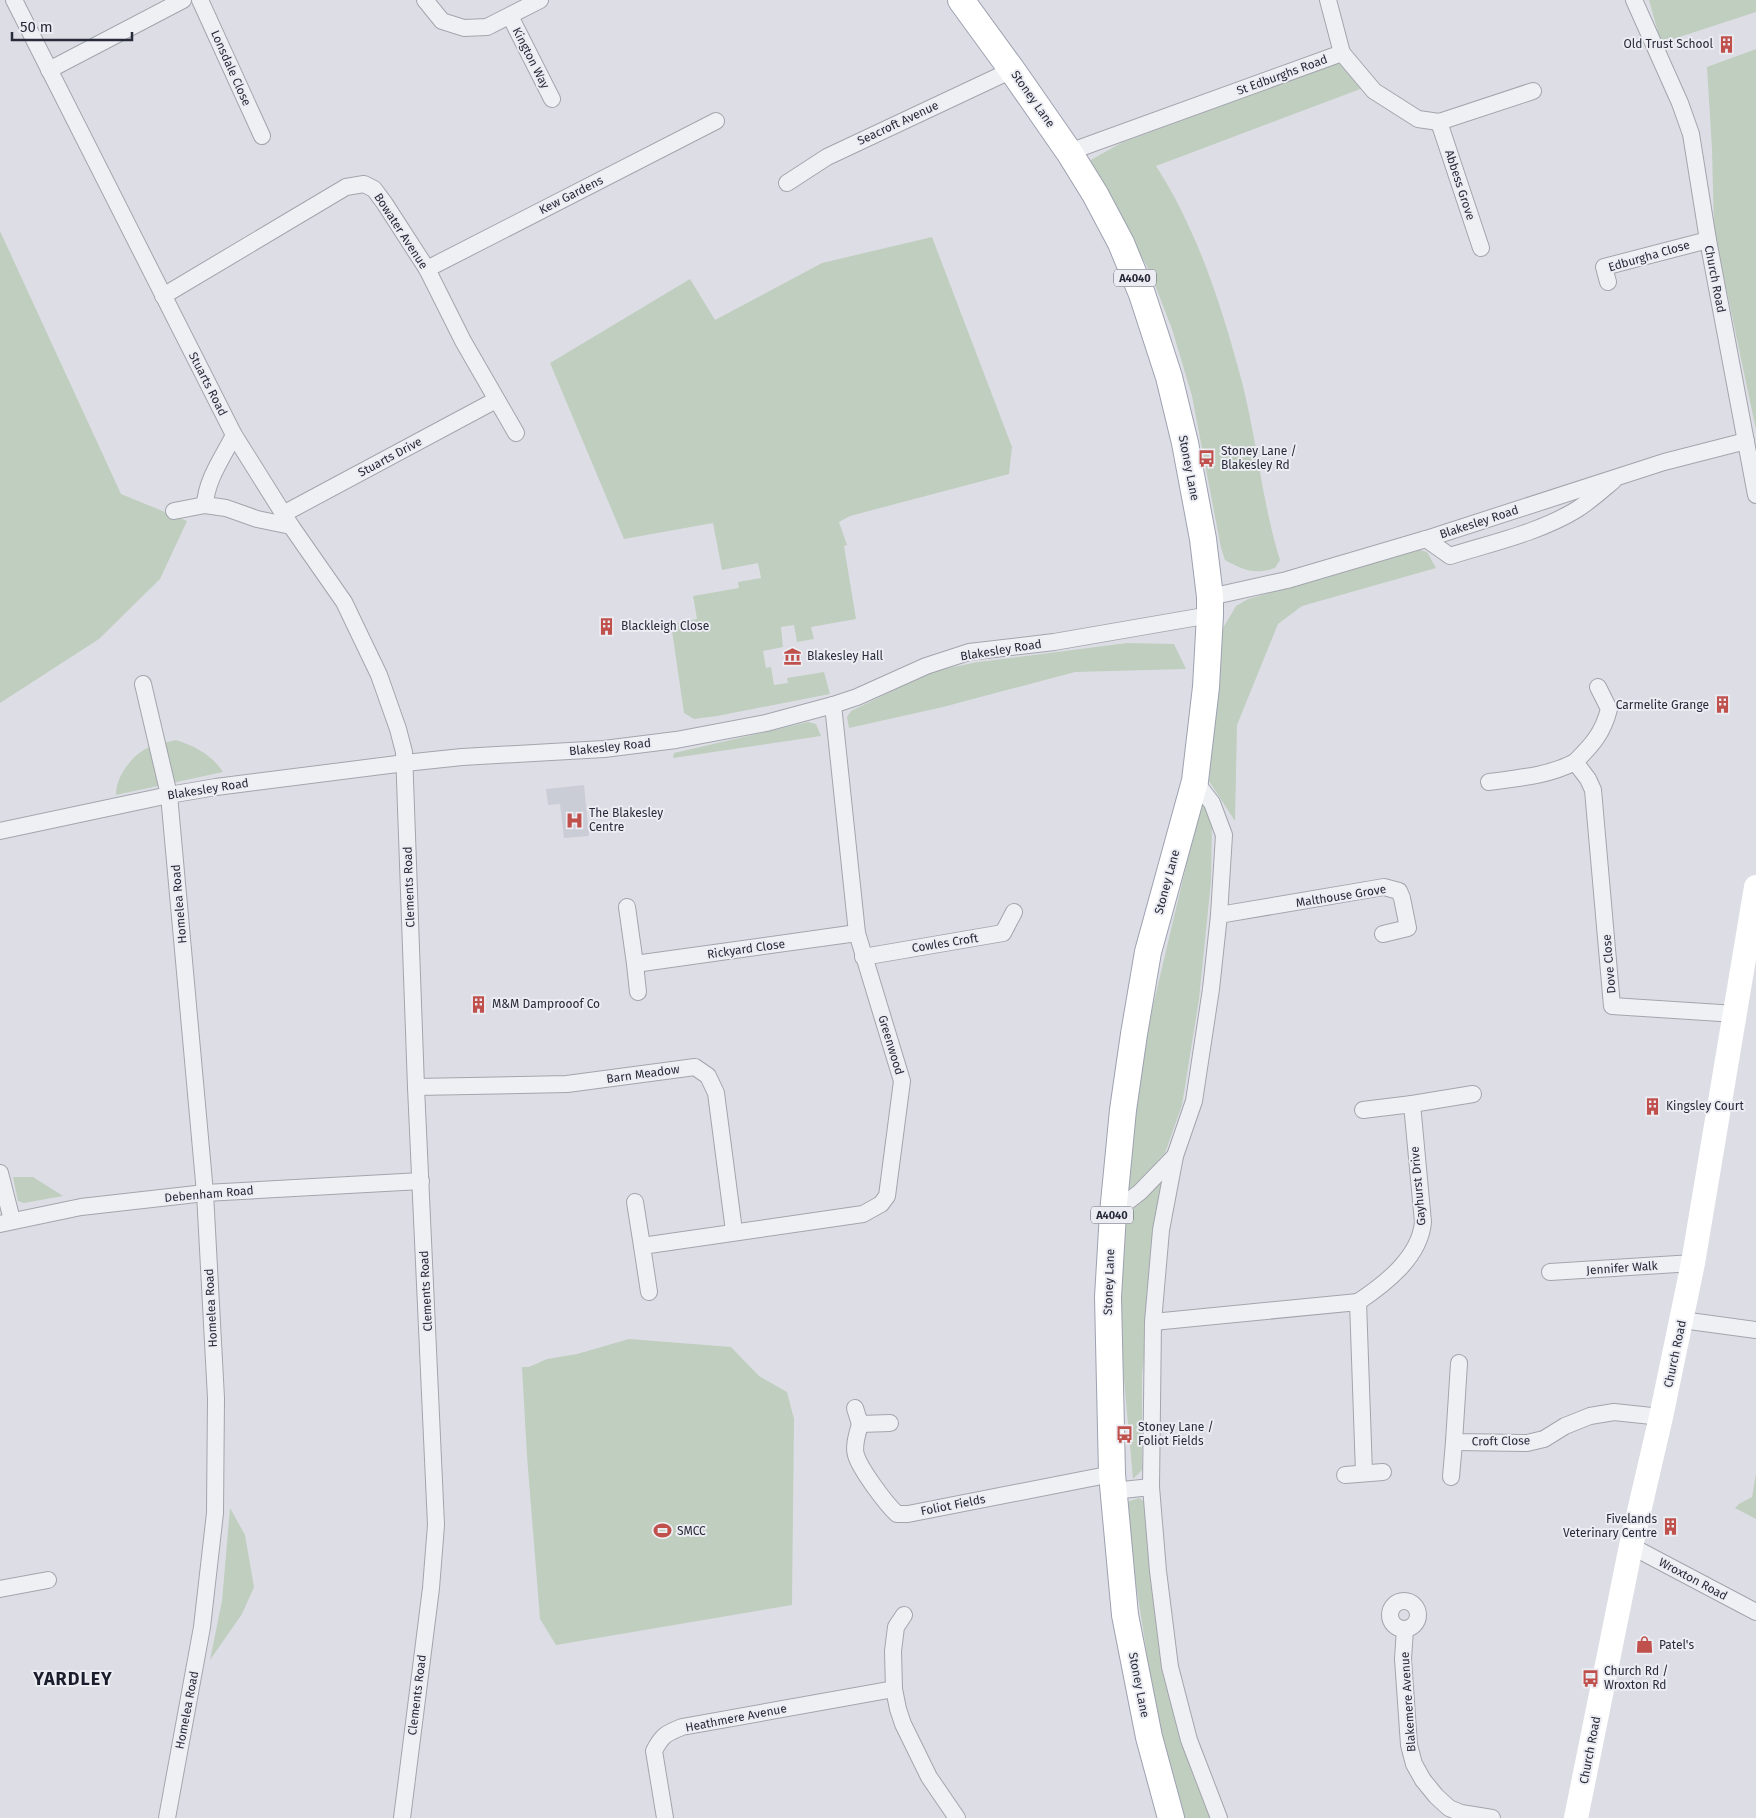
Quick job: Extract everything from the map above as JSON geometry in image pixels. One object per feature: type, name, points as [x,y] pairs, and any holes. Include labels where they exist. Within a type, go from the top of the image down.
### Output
[{"type":"main road","name":"Stoney Lane","points":[[961,0],[1069,152],[1095,194],[1121,243],[1142,294],[1169,377],[1185,443],[1203,539],[1210,606],[1206,687],[1195,781],[1148,952],[1134,1034],[1124,1101],[1112,1213],[1108,1297],[1112,1482],[1129,1632],[1150,1737],[1171,1818]]},
{"type":"street","name":"Stuarts Road","points":[[14,0],[162,296],[234,435],[287,520],[344,602],[379,675],[398,729],[405,762]]},
{"type":"street","points":[[49,70],[183,0]]},
{"type":"street","name":"Lonsdale Close","points":[[200,0],[262,136]]},
{"type":"street","name":"Kington Way","points":[[425,0],[442,21],[464,28],[487,27],[540,0]]},
{"type":"street","points":[[1328,0],[1342,53]]},
{"type":"street","name":"Church Road","points":[[1634,0],[1680,103],[1691,134],[1708,240],[1756,495]]},
{"type":"street","name":"Kington Way","points":[[510,16],[552,99]]},
{"type":"street","name":"St Edburghs Road","points":[[1069,152],[1342,53],[1374,91],[1418,119],[1439,122]]},
{"type":"street","name":"Seacroft Avenue","points":[[788,183],[827,157],[1012,70]]},
{"type":"street","points":[[1439,122],[1533,91]]},
{"type":"street","name":"Kew Gardens","points":[[427,268],[716,121]]},
{"type":"street","name":"Abbess Grove","points":[[1439,122],[1480,248]]},
{"type":"street","name":"Bowater Avenue","points":[[162,296],[346,187],[364,184],[374,189],[427,268],[463,341],[516,433]]},
{"type":"street","name":"Edburgha Close","points":[[1608,282],[1604,267],[1708,240]]},
{"type":"street","name":"Stuarts Drive","points":[[287,520],[496,400]]},
{"type":"street","points":[[205,505],[209,483],[234,435]]},
{"type":"street","name":"Blakesley Road","points":[[0,831],[169,795],[216,787],[405,762],[604,749],[676,740],[766,723],[856,697],[926,666],[969,652],[1054,642],[1210,606],[1287,580],[1426,539],[1618,476],[1746,441]]},
{"type":"street","points":[[1426,539],[1450,556],[1552,522],[1588,502],[1618,476]]},
{"type":"street","points":[[174,511],[205,505],[226,508],[257,519],[287,520]]},
{"type":"street","name":"Homelea Road","points":[[143,684],[169,795],[205,1193],[216,1398],[215,1513],[202,1627],[167,1818]]},
{"type":"street","points":[[1489,782],[1544,773],[1561,769],[1575,762],[1593,744],[1605,726],[1609,709],[1598,687]]},
{"type":"street","name":"Greenwood","points":[[642,1246],[734,1231],[863,1214],[881,1204],[887,1196],[902,1081],[856,934],[833,704]]},
{"type":"street","name":"Clements Road","points":[[402,1818],[431,1588],[436,1525],[416,1087],[405,762]]},
{"type":"street","name":"Dove Close","points":[[1575,762],[1588,779],[1593,790],[1612,1006],[1736,1014]]},
{"type":"street","points":[[1195,781],[1212,803],[1224,835],[1219,915],[1211,989],[1194,1101],[1175,1156],[1162,1230],[1153,1322],[1151,1487],[1158,1571],[1170,1667],[1189,1740],[1219,1818]]},
{"type":"street","name":"Malthouse Grove","points":[[1219,915],[1384,887],[1393,888],[1399,891],[1408,928],[1383,934]]},
{"type":"street","name":"Church Road","points":[[1576,1818],[1631,1546],[1682,1320],[1736,1014],[1756,887]]},
{"type":"street","points":[[627,907],[638,992]]},
{"type":"street","name":"Cowles Croft","points":[[863,957],[1003,933],[1014,912]]},
{"type":"street","name":"Rickyard Close","points":[[635,964],[856,934]]},
{"type":"street","name":"Barn Meadow","points":[[416,1087],[567,1084],[695,1068],[708,1076],[716,1093],[734,1231]]},
{"type":"street","points":[[1363,1110],[1473,1094]]},
{"type":"street","name":"Gayhurst Drive","points":[[1153,1322],[1358,1302],[1376,1290],[1413,1251],[1422,1235],[1423,1222],[1412,1104]]},
{"type":"street","points":[[1112,1213],[1140,1192],[1175,1156]]},
{"type":"street","points":[[0,1173],[6,1222]]},
{"type":"street","name":"Debenham Road","points":[[6,1222],[81,1207],[205,1193],[421,1181]]},
{"type":"street","points":[[635,1202],[649,1292]]},
{"type":"street","name":"Jennifer Walk","points":[[1550,1272],[1693,1263]]},
{"type":"street","points":[[1358,1302],[1364,1474]]},
{"type":"street","points":[[1682,1320],[1756,1330]]},
{"type":"street","name":"Croft Close","points":[[1452,1477],[1458,1364]]},
{"type":"street","name":"Croft Close","points":[[1454,1442],[1527,1443],[1544,1439],[1564,1426],[1590,1416],[1614,1412],[1661,1417]]},
{"type":"street","name":"Foliot Fields","points":[[890,1423],[858,1416],[855,1454],[889,1507],[897,1514],[908,1514],[1112,1482]]},
{"type":"street","points":[[1346,1475],[1383,1472]]},
{"type":"street","points":[[1112,1482],[1151,1487]]},
{"type":"street","name":"Wroxton Road","points":[[1631,1546],[1756,1612]]},
{"type":"street","points":[[0,1589],[48,1580]]},
{"type":"street","points":[[904,1615],[896,1627],[893,1651],[894,1689],[903,1724],[929,1777],[957,1818]]},
{"type":"street","name":"Blakemere Avenue","points":[[1405,1629],[1403,1659],[1409,1745],[1414,1764],[1423,1780],[1436,1796],[1450,1808],[1461,1813],[1492,1818]]},
{"type":"street","name":"Heathmere Avenue","points":[[665,1818],[654,1751],[659,1741],[666,1734],[682,1727],[894,1689]]},
{"type":"shaded area","name":"The Blakesley Centre","points":[[584,785],[589,836],[564,838],[560,804],[548,805],[546,789]]},
{"type":"green space","points":[[1649,0],[1756,0],[1756,12],[1661,43]]},
{"type":"green space","points":[[1756,49],[1756,430],[1714,230],[1707,67]]},
{"type":"green space","points":[[1339,62],[1363,88],[1156,166],[1184,217],[1207,270],[1242,382],[1269,516],[1280,560],[1275,568],[1261,571],[1249,570],[1225,560],[1221,548],[1192,396],[1172,329],[1150,272],[1089,161],[1121,143]]},
{"type":"green space","points":[[0,231],[121,494],[187,521],[160,579],[99,639],[0,703]]},
{"type":"green space","points":[[932,237],[1012,447],[1009,474],[850,516],[839,522],[847,545],[844,546],[856,619],[811,627],[814,639],[797,642],[794,625],[781,627],[783,647],[763,651],[766,668],[771,667],[774,685],[788,683],[787,678],[824,672],[830,694],[694,719],[684,713],[671,624],[697,619],[693,596],[739,588],[738,582],[761,578],[758,563],[722,570],[713,523],[624,539],[550,363],[690,279],[715,320],[822,263]]},
{"type":"green space","points":[[1420,550],[1427,552],[1436,568],[1302,606],[1278,624],[1237,725],[1235,821],[1209,781],[1223,628],[1236,606],[1248,599]]},
{"type":"green space","points":[[1127,643],[1174,644],[1186,669],[1075,672],[943,707],[849,728],[847,717],[851,711],[933,671],[978,662]]},
{"type":"green space","points":[[808,722],[816,724],[821,736],[673,758],[674,753]]},
{"type":"green space","points":[[176,740],[202,752],[214,761],[223,772],[116,795],[117,785],[121,776],[135,756],[152,746]]},
{"type":"green space","points":[[1202,798],[1212,816],[1211,881],[1199,999],[1182,1105],[1165,1153],[1123,1197],[1129,1139],[1149,1023]]},
{"type":"green space","points":[[13,1177],[33,1177],[63,1196],[24,1203],[18,1201]]},
{"type":"green space","points":[[1158,1182],[1162,1185],[1142,1375],[1142,1470],[1133,1479],[1119,1324],[1122,1214]]},
{"type":"green space","name":"SMCC","points":[[629,1339],[731,1347],[759,1376],[787,1392],[794,1419],[792,1605],[556,1645],[540,1619],[522,1367],[529,1367],[547,1359],[577,1354]]},
{"type":"green space","points":[[1756,1473],[1756,1519],[1735,1508],[1752,1497]]},
{"type":"green space","points":[[1139,1498],[1146,1503],[1158,1632],[1185,1752],[1210,1818],[1183,1818],[1159,1733],[1125,1513],[1127,1502]]},
{"type":"green space","points":[[230,1508],[245,1535],[254,1587],[242,1614],[210,1660],[222,1601]]},
{"type":"place","name":"Old Trust School","points":[[1727,44]]},
{"type":"place","name":"Stoney Lane / Blakesley Rd","points":[[1207,458]]},
{"type":"place","name":"Blackleigh Close","points":[[607,626]]},
{"type":"place","name":"Blakesley Hall","points":[[793,656]]},
{"type":"place","name":"Carmelite Grange","points":[[1723,705]]},
{"type":"place","name":"The Blakesley Centre","points":[[575,820]]},
{"type":"place","name":"M&M Damprooof Co","points":[[478,1004]]},
{"type":"place","name":"Kingsley Court","points":[[1652,1106]]},
{"type":"place","name":"Stoney Lane / Foliot Fields","points":[[1124,1434]]},
{"type":"place","name":"Fivelands Veterinary Centre","points":[[1671,1526]]},
{"type":"place","name":"SMCC","points":[[663,1531]]},
{"type":"place","name":"Patel's","points":[[1645,1645]]},
{"type":"place","name":"Church Rd / Wroxton Rd","points":[[1590,1678]]},
{"type":"district","name":"YARDLEY","points":[[73,1679]]}]
